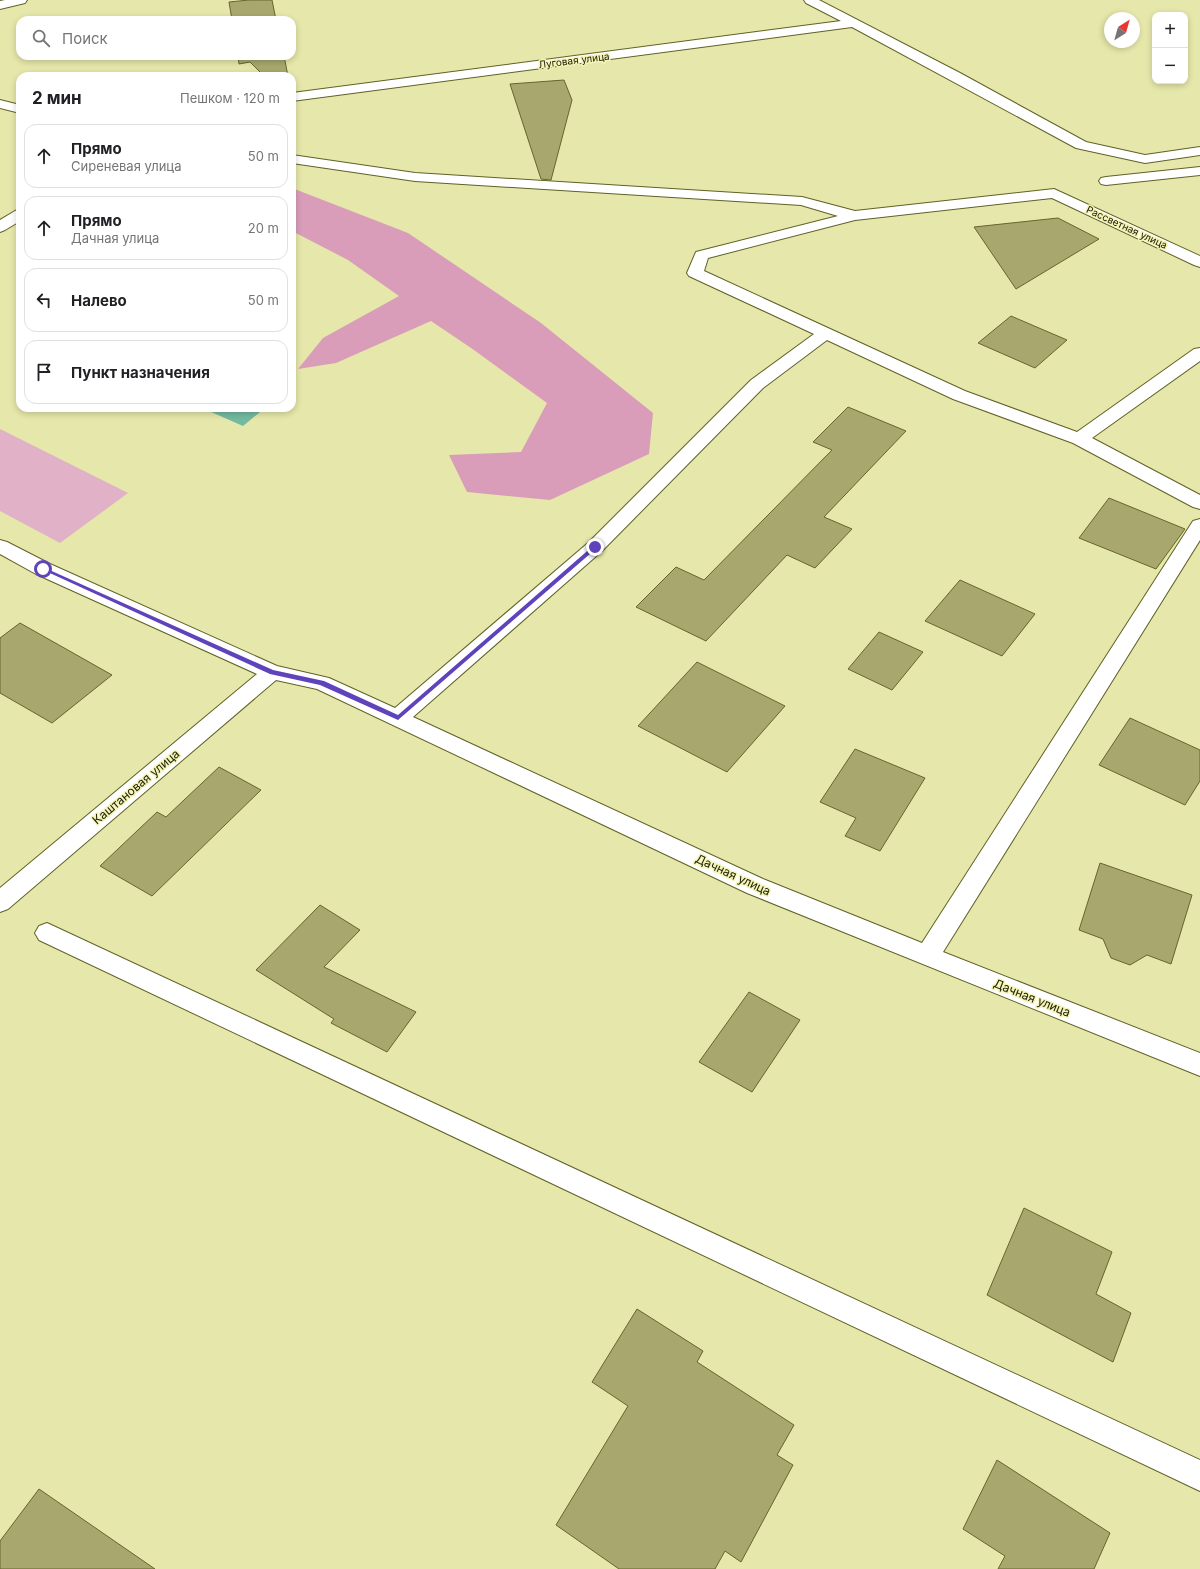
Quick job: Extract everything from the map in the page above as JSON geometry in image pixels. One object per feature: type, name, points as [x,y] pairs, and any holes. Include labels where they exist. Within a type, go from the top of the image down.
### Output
[{"type":"street","points":[[0,5],[21,0]]},
{"type":"street","points":[[810,0],[1081,145],[1145,159],[1200,151]]},
{"type":"street","name":"Луговая улица","points":[[296,96],[855,23]]},
{"type":"street","points":[[0,104],[16,108]]},
{"type":"street","points":[[296,160],[416,177],[802,201],[855,216]]},
{"type":"street","points":[[1106,180],[1200,171]]},
{"type":"street","name":"Рассветная улица","points":[[855,216],[1054,193],[1200,262]]},
{"type":"street","points":[[0,226],[16,216]]},
{"type":"street","points":[[855,216],[701,255],[696,273],[959,394],[1079,440],[1200,503]]},
{"type":"street","points":[[398,718],[595,547],[757,384],[826,333]]},
{"type":"street","points":[[1079,440],[1200,353]]},
{"type":"street","points":[[927,956],[1200,525]]},
{"type":"street","name":"Дачная улица","points":[[0,546],[43,569],[272,672],[322,683],[755,886],[1200,1065]]},
{"type":"street","name":"Каштановая улица","points":[[0,902],[272,672]]},
{"type":"street","points":[[47,933],[1200,1476]]},
{"type":"shaded area","points":[[296,190],[408,233],[541,323],[653,413],[649,454],[550,500],[467,492],[449,455],[521,452],[547,403],[431,321],[336,363],[298,369],[323,338],[399,296],[348,260],[296,233]]},
{"type":"shaded area","points":[[211,412],[260,412],[243,426]]},
{"type":"shaded area","points":[[0,429],[128,493],[60,543],[0,511]]},
{"type":"building","points":[[272,0],[275,16],[231,16],[229,2]]},
{"type":"building","points":[[238,60],[285,60],[287,72],[260,72],[250,62],[239,64]]},
{"type":"building","points":[[564,80],[572,100],[551,180],[541,179],[510,84]]},
{"type":"building","points":[[1058,218],[1099,239],[1016,289],[974,227]]},
{"type":"building","points":[[1011,316],[1067,340],[1035,368],[978,343]]},
{"type":"building","points":[[848,407],[906,431],[824,517],[852,529],[815,568],[787,555],[706,641],[636,607],[676,567],[704,580],[832,450],[813,442]]},
{"type":"building","points":[[1109,498],[1185,529],[1156,569],[1079,538]]},
{"type":"building","points":[[960,580],[1035,614],[1002,656],[925,621]]},
{"type":"building","points":[[20,623],[112,675],[52,723],[0,693],[0,638]]},
{"type":"building","points":[[879,632],[923,652],[892,690],[848,669]]},
{"type":"building","points":[[697,662],[785,706],[727,772],[638,726]]},
{"type":"building","points":[[1130,718],[1200,750],[1200,781],[1185,805],[1099,765]]},
{"type":"building","points":[[855,749],[925,778],[880,851],[845,836],[856,818],[820,802]]},
{"type":"building","points":[[219,767],[261,790],[152,896],[100,866],[157,812],[166,817]]},
{"type":"building","points":[[1100,863],[1192,895],[1171,964],[1147,955],[1130,965],[1111,958],[1103,939],[1079,930]]},
{"type":"building","points":[[320,905],[360,930],[324,967],[416,1012],[387,1052],[331,1023],[334,1019],[256,970]]},
{"type":"building","points":[[749,992],[800,1020],[752,1092],[699,1062]]},
{"type":"building","points":[[1024,1208],[1112,1252],[1096,1294],[1131,1313],[1113,1362],[987,1295]]},
{"type":"building","points":[[637,1309],[703,1351],[697,1362],[794,1425],[777,1455],[793,1465],[741,1562],[725,1551],[715,1569],[619,1569],[556,1525],[628,1406],[592,1382]]},
{"type":"building","points":[[997,1460],[1110,1533],[1094,1569],[998,1569],[1005,1556],[963,1529]]},
{"type":"building","points":[[39,1489],[155,1569],[0,1569],[0,1541]]},
{"type":"route","points":[[43,569],[272,672],[322,683],[398,718],[595,547]]}]
